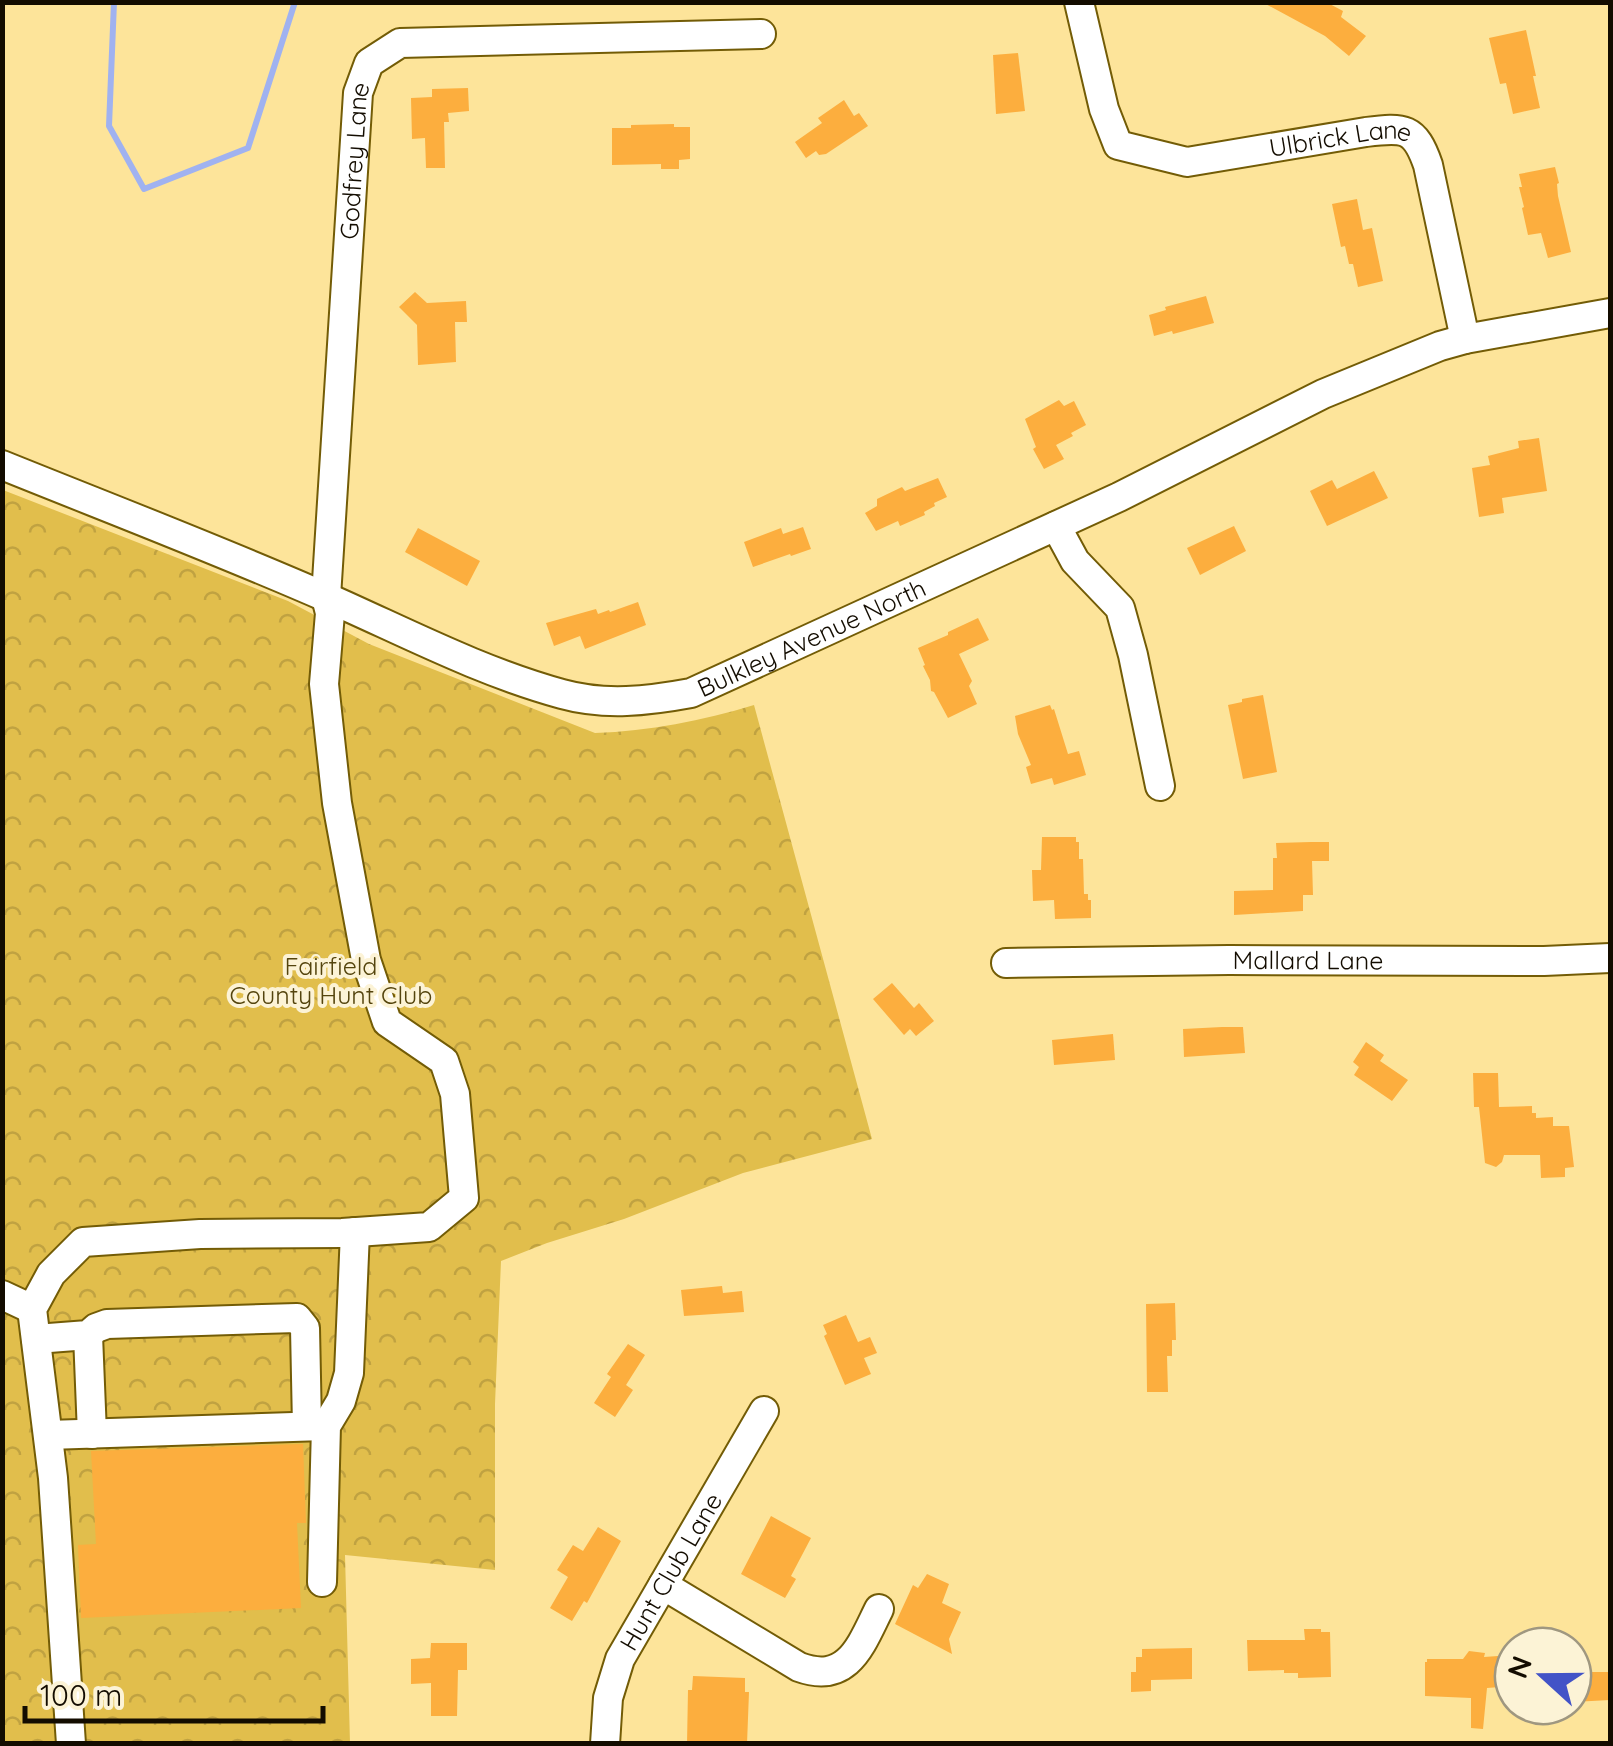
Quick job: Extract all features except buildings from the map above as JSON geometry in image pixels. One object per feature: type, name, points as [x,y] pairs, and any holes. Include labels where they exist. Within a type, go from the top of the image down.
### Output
[{"type":"street","name":"Ulbrick Lane","points":[[1079,2],[1104,109],[1118,144],[1187,162],[1386,129],[1408,132],[1421,143],[1465,339]]},
{"type":"street","name":"Godfrey Lane","points":[[355,1232],[429,1227],[464,1198],[455,1094],[444,1061],[387,1022],[366,960],[338,803],[324,684],[330,613],[326,597],[358,93],[369,63],[400,44],[762,34]]},
{"type":"street","name":"Bulkley Avenue North","points":[[2,465],[326,597],[468,661],[564,695],[642,702],[690,693],[1119,498],[1323,394],[1440,346],[1610,313]]},
{"type":"street","points":[[1056,526],[1075,561],[1120,608],[1160,786]]},
{"type":"street","name":"Mallard Lane","points":[[1006,963],[1610,958]]},
{"type":"street","points":[[48,1435],[316,1426],[341,1402],[349,1373],[355,1232],[200,1234],[84,1242],[51,1274],[32,1309],[48,1435],[71,1744]]},
{"type":"street","points":[[2,1295],[32,1309]]},
{"type":"street","points":[[36,1338],[88,1335],[107,1324],[297,1318],[305,1328],[316,1426],[322,1582]]},
{"type":"street","points":[[88,1335],[92,1434]]},
{"type":"street","name":"Hunt Club Lane","points":[[605,1744],[608,1698],[620,1660],[764,1411]]},
{"type":"street","points":[[663,1586],[814,1673],[836,1670],[850,1661],[879,1608]]},
{"type":"green space","name":"Fairfield County Hunt Club","points":[[3,490],[288,601],[369,644],[595,733],[675,724],[754,705],[872,1139],[743,1173],[501,1261],[495,1404],[495,1570],[345,1555],[350,1743],[3,1744]]},
{"type":"waterway","points":[[114,2],[109,126],[144,189],[248,148],[295,2]]}]
